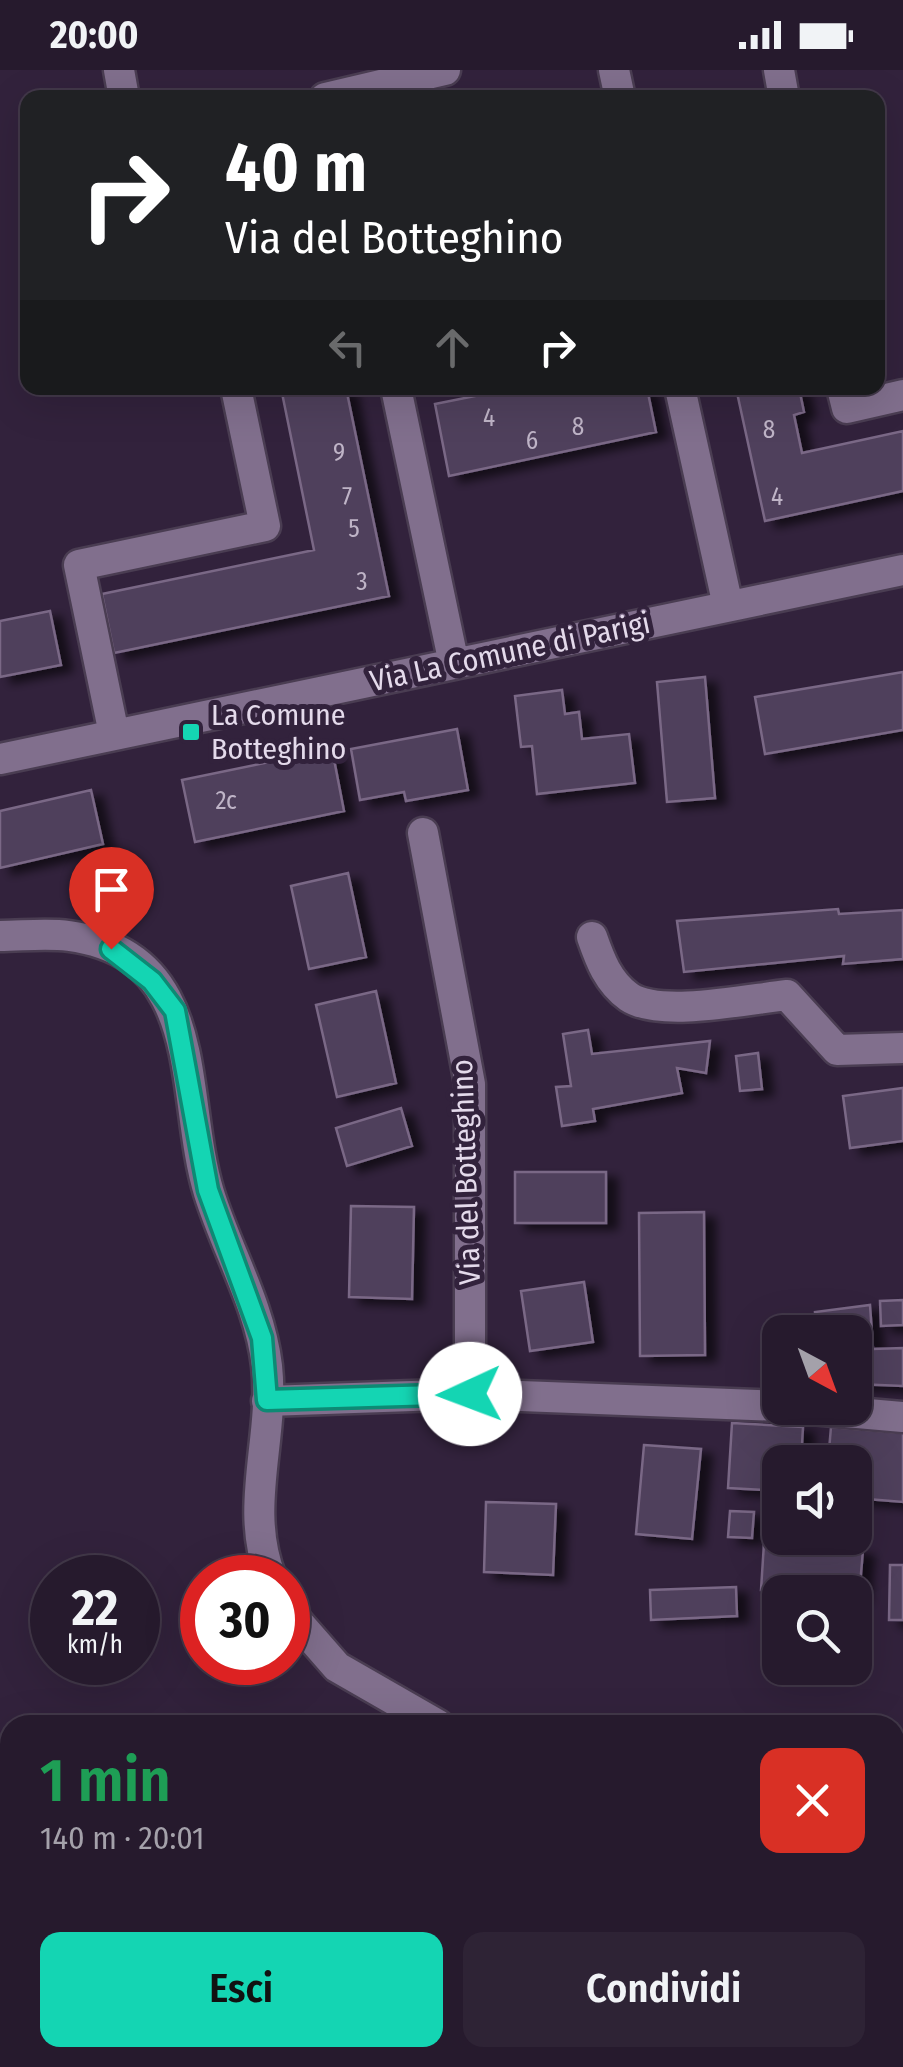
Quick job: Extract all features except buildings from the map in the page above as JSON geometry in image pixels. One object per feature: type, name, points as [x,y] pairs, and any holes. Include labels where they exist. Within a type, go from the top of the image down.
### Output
[{"type":"street","points":[[361,90],[445,70]]},
{"type":"street","points":[[114,734],[79,565],[266,526],[238,395]]},
{"type":"street","points":[[397,395],[454,664]]},
{"type":"street","points":[[682,395],[728,606]]},
{"type":"street","points":[[843,395],[846,408],[903,396]]},
{"type":"street","name":"Via La Comune di Parigi","points":[[0,758],[903,570]]},
{"type":"street","name":"Via del Botteghino","points":[[422,834],[470,1084],[470,1394]]},
{"type":"street","points":[[0,936],[64,935],[98,943],[140,969],[170,1002],[181,1030],[208,1190],[262,1338],[267,1400],[257,1501],[263,1555]]},
{"type":"street","points":[[592,937],[612,983],[632,1000],[684,1006],[787,995],[837,1050],[903,1048]]},
{"type":"street","points":[[267,1400],[470,1394],[762,1405]]},
{"type":"street","points":[[872,1414],[903,1417]]},
{"type":"street","points":[[310,1636],[337,1667],[421,1715]]},
{"type":"place","name":"La Comune Botteghino","points":[[191,732]]},
{"type":"route","points":[[111,949],[140,969],[175,1011],[208,1190],[262,1338],[267,1400],[470,1394]]}]
